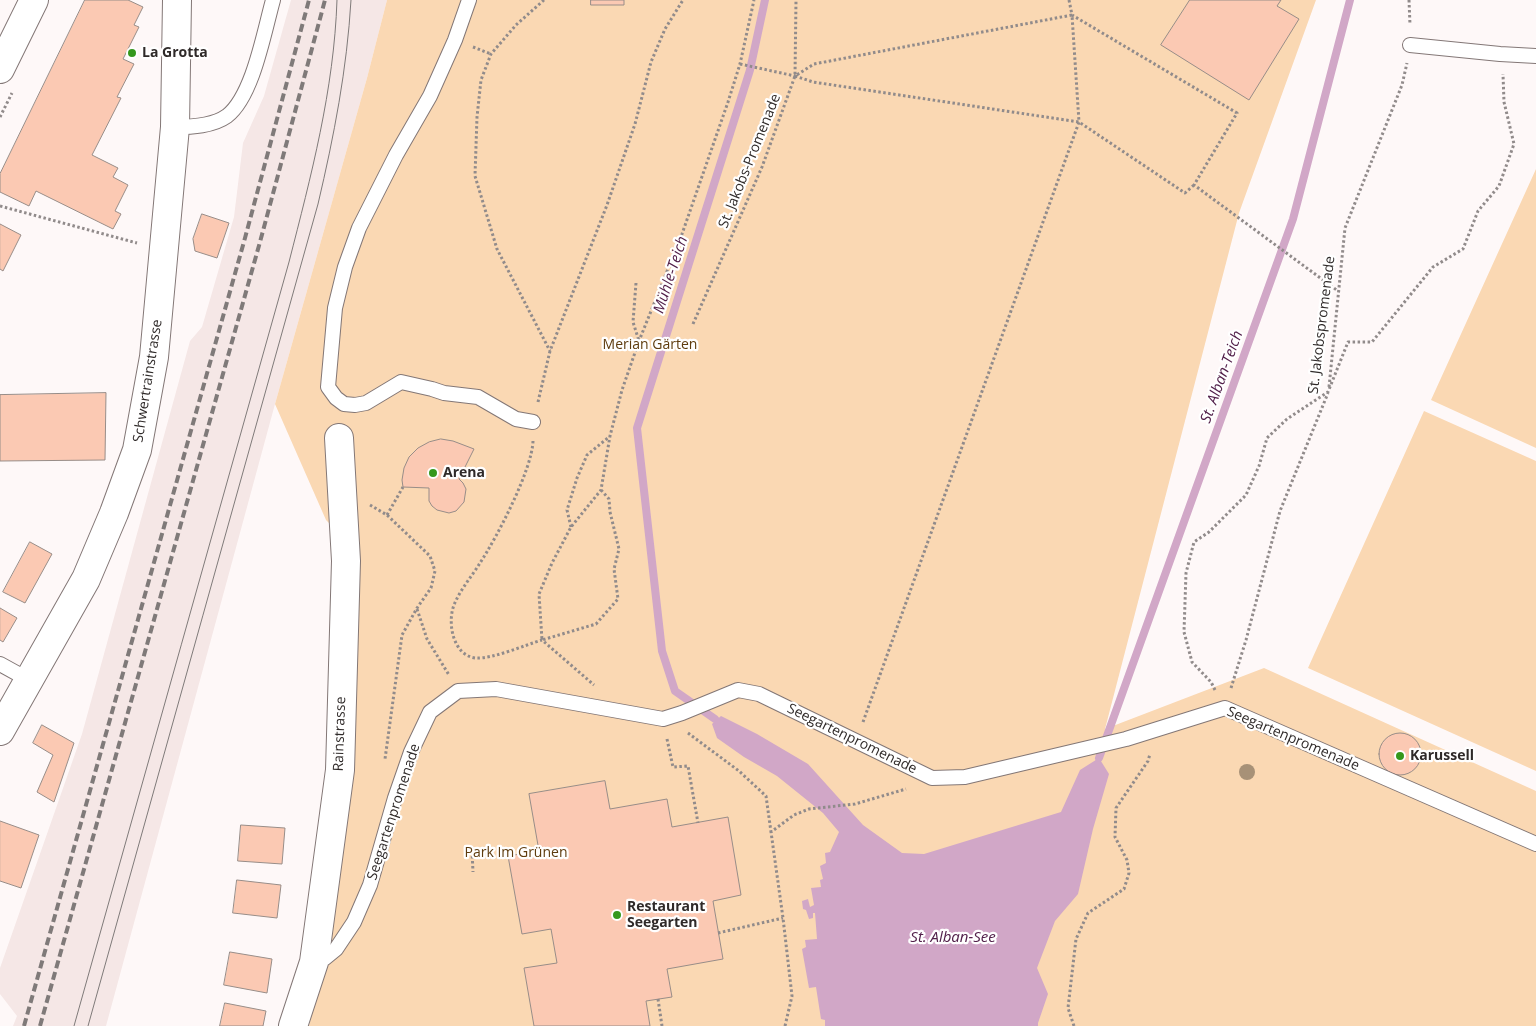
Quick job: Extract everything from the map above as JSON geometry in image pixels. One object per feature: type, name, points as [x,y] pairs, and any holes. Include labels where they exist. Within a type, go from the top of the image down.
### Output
[{"type":"main road","points":[[0,69],[34,0]]},
{"type":"main road","name":"Schwertrainstrasse","points":[[0,731],[86,579],[114,513],[137,450],[154,357],[175,127],[177,0]]},
{"type":"main road","name":"Rainstrasse","points":[[293,1026],[314,962],[340,770],[346,561],[339,438]]},
{"type":"lane","points":[[175,127],[198,127],[226,116],[239,103],[248,87],[273,0]]},
{"type":"lane","points":[[469,0],[455,40],[430,96],[396,155],[359,228],[350,252],[335,308],[328,387],[336,398],[344,404],[355,404],[366,403],[401,382],[444,393],[478,397],[516,419],[533,422]]},
{"type":"lane","points":[[1410,45],[1536,56]]},
{"type":"lane","points":[[0,664],[29,680]]},
{"type":"lane","name":"Seegartenpromenade","points":[[314,962],[325,958],[336,949],[354,922],[370,885],[395,798],[411,752],[430,712],[458,691],[496,689],[664,719],[682,714],[738,690],[759,694],[932,778],[965,777],[1154,731],[1225,708],[1536,844]]},
{"type":"path","points":[[544,0],[516,25],[491,54],[481,80],[477,117],[475,176],[497,249],[550,351]]},
{"type":"path","points":[[679,0],[682,5]]},
{"type":"path","points":[[601,490],[609,499],[619,548],[614,569],[618,599],[596,624],[485,658],[474,658],[464,653],[458,646],[454,636],[451,616],[454,604],[493,542],[525,473],[532,446],[533,422],[550,351],[607,205],[635,124],[651,62],[665,29],[682,5],[683,0]]},
{"type":"path","points":[[598,689],[542,640],[539,594],[552,563],[571,527],[601,490],[610,436],[622,390],[639,341],[682,234],[740,64],[754,0]]},
{"type":"path","name":"St. Jakobs-Promenade","points":[[693,324],[762,167],[795,76],[796,0]]},
{"type":"path","points":[[856,742],[1079,122],[1072,15],[1069,0]]},
{"type":"path","name":"St. Jakobspromenade","points":[[1225,708],[1246,640],[1280,510],[1328,392],[1344,228],[1402,85],[1410,45],[1409,0]]},
{"type":"path","points":[[740,64],[795,76],[812,82],[1079,122],[1185,193],[1194,185],[1237,113],[1072,15],[814,64],[795,76]]},
{"type":"path","points":[[478,49],[491,54]]},
{"type":"path","points":[[1225,708],[1210,682],[1192,662],[1184,632],[1186,573],[1194,542],[1209,532],[1246,495],[1259,466],[1267,438],[1287,419],[1328,392],[1348,342],[1372,342],[1433,267],[1463,249],[1478,211],[1499,186],[1514,144],[1504,102],[1500,54]]},
{"type":"path","points":[[1194,185],[1338,291]]},
{"type":"path","points":[[0,206],[145,245]]},
{"type":"path","points":[[636,283],[633,322],[639,341]]},
{"type":"path","points":[[571,527],[567,510],[577,478],[587,455],[610,436]]},
{"type":"path","points":[[387,515],[403,487]]},
{"type":"path","points":[[342,500],[364,501],[387,515],[430,556],[435,570],[431,588],[402,634],[384,763]]},
{"type":"path","points":[[417,608],[427,639],[458,691]]},
{"type":"path","points":[[664,719],[673,768],[688,766],[698,822]]},
{"type":"path","points":[[664,719],[694,737],[739,771],[766,796],[784,918],[792,996],[785,1026]]},
{"type":"path","points":[[1074,1026],[1068,1008],[1076,940],[1088,913],[1124,889],[1129,873],[1127,860],[1115,837],[1116,808],[1148,761],[1154,731]]},
{"type":"path","points":[[771,832],[794,815],[809,809],[855,804],[900,792],[932,778]]},
{"type":"path","points":[[472,851],[473,872]]},
{"type":"path","points":[[718,933],[784,918]]},
{"type":"path","points":[[658,999],[662,1026]]},
{"type":"shaded area","points":[[291,0],[387,0],[106,1026],[13,1026],[17,1016],[0,994],[0,968],[82,734],[190,341],[202,327],[234,217],[243,143],[264,96]]},
{"type":"green space","name":"Merian Gärten","points":[[387,0],[1316,0],[1239,213],[1105,729],[1264,668],[1536,791],[1536,1026],[309,1026],[336,903],[358,553],[326,520],[275,404],[367,78]]},
{"type":"green space","points":[[1536,169],[1536,448],[1431,400]]},
{"type":"green space","points":[[1424,411],[1536,461],[1536,771],[1308,668]]},
{"type":"water","name":"St. Alban-See","points":[[721,716],[757,734],[808,764],[863,825],[902,853],[924,854],[1061,812],[1080,770],[1099,758],[1109,774],[1093,829],[1078,894],[1055,921],[1037,968],[1048,994],[1038,1026],[825,1026],[825,1020],[821,1019],[816,987],[809,988],[802,949],[806,947],[805,940],[817,939],[815,913],[813,913],[813,918],[809,919],[806,910],[803,909],[802,901],[808,899],[810,907],[814,905],[811,888],[821,887],[820,880],[823,879],[820,866],[826,863],[825,853],[830,852],[839,832],[823,813],[777,776],[744,757],[717,738],[712,724]]},
{"type":"building","points":[[85,0],[128,0],[143,7],[134,25],[139,27],[123,59],[134,64],[117,97],[121,98],[92,155],[118,168],[113,177],[128,185],[115,211],[121,214],[113,229],[36,191],[29,206],[0,192],[0,174]]},
{"type":"building","points":[[591,0],[624,0],[624,5],[591,5]]},
{"type":"building","points":[[1190,0],[1281,0],[1277,6],[1299,19],[1249,100],[1161,45]]},
{"type":"building","points":[[202,214],[229,223],[217,258],[195,251],[193,239]]},
{"type":"building","points":[[0,224],[21,235],[3,271],[0,269]]},
{"type":"building","points":[[106,393],[105,460],[0,461],[0,395]]},
{"type":"building","name":"Arena","points":[[441,439],[453,441],[474,449],[459,479],[466,489],[464,502],[456,511],[449,513],[437,510],[432,506],[429,501],[429,488],[403,487],[402,480],[404,468],[409,457],[418,448],[429,442]]},
{"type":"building","points":[[30,542],[52,554],[25,603],[3,592]]},
{"type":"building","points":[[0,608],[17,618],[3,642],[0,640]]},
{"type":"building","points":[[42,725],[74,743],[54,802],[37,792],[53,755],[33,743]]},
{"type":"building","name":"Karussell","points":[[1400,733],[1415,739],[1421,754],[1415,769],[1400,775],[1385,769],[1379,754],[1385,739]]},
{"type":"building","name":"Restaurant Seegarten","points":[[605,781],[610,809],[667,799],[672,827],[728,817],[741,895],[713,901],[723,959],[667,969],[672,997],[646,1001],[650,1026],[534,1026],[524,968],[557,963],[551,929],[522,934],[508,856],[539,851],[529,794]]},
{"type":"building","points":[[0,821],[39,835],[21,888],[0,881]]},
{"type":"building","points":[[241,825],[285,828],[282,864],[238,861]]},
{"type":"building","points":[[237,880],[281,885],[277,918],[233,913]]},
{"type":"building","points":[[230,952],[272,959],[267,993],[224,985]]},
{"type":"building","points":[[225,1003],[266,1011],[263,1026],[220,1026]]},
{"type":"waterway","name":"Mühle-Teich","points":[[715,719],[675,691],[662,651],[637,428],[750,70],[765,0]]},
{"type":"waterway","name":"St. Alban-Teich","points":[[1099,758],[1293,219],[1350,0]]},
{"type":"tram line","points":[[74,1026],[289,262],[313,165],[326,100],[335,34],[337,0]]},
{"type":"tram line","points":[[88,1026],[318,204],[339,102],[351,0]]},
{"type":"railway","points":[[24,1026],[245,238],[309,0]]},
{"type":"railway","points":[[40,1026],[260,242],[325,0]]},
{"type":"place","name":"La Grotta","points":[[132,53]]},
{"type":"place","name":"Arena","points":[[433,473]]},
{"type":"place","name":"Karussell","points":[[1400,756]]},
{"type":"place","name":"Restaurant Seegarten","points":[[617,915]]},
{"type":"park label","name":"Park Im Grünen","points":[[516,853]]}]
